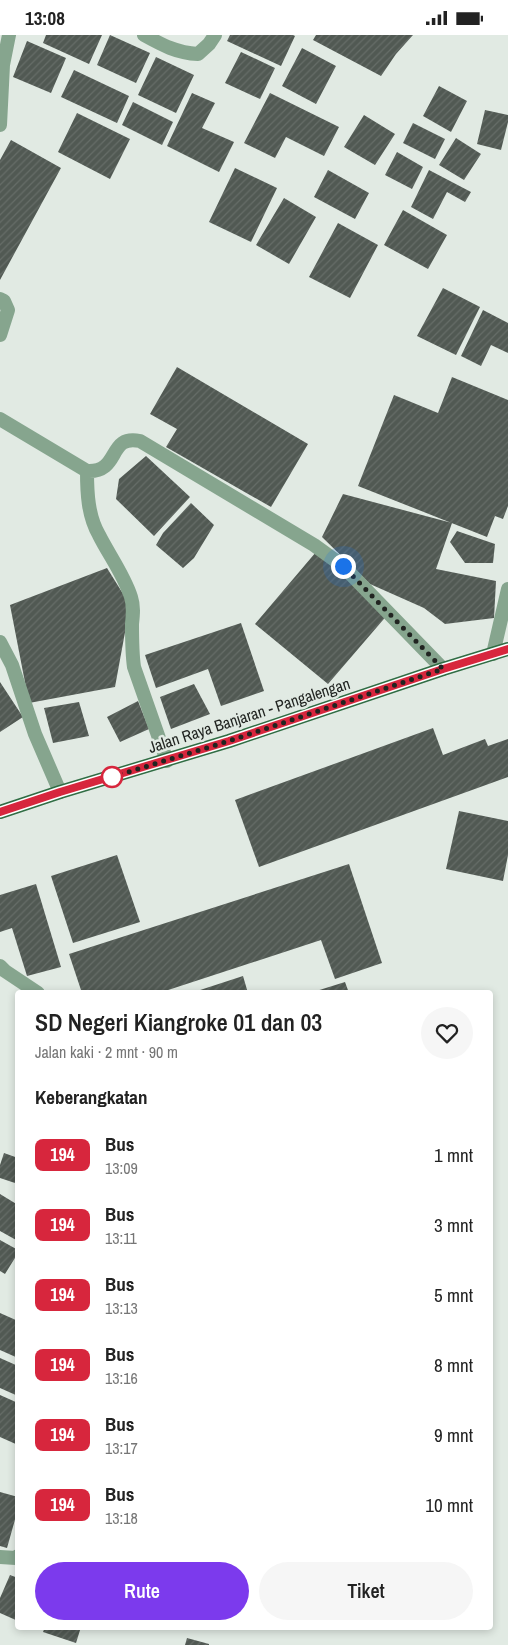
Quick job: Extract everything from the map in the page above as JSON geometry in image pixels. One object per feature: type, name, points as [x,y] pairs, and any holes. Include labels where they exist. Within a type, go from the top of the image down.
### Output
[{"type":"main road","name":"Jalan Raya Banjaran - Pangalengan","points":[[0,812],[60,792],[167,761],[508,649]]},
{"type":"street","points":[[0,125],[3,65],[9,35]]},
{"type":"street","points":[[144,35],[168,48],[184,53],[198,54],[209,44],[215,35]]},
{"type":"street","points":[[0,299],[4,301],[8,310],[0,335]]},
{"type":"street","points":[[0,419],[86,471],[96,471],[105,468],[120,443],[130,439],[140,441],[314,545],[343,566],[443,669]]},
{"type":"street","points":[[86,471],[88,500],[92,519],[131,597],[134,613],[132,647],[134,667],[167,761]]},
{"type":"street","points":[[493,654],[508,589]]},
{"type":"street","points":[[0,642],[12,665],[34,734],[60,792]]},
{"type":"street","points":[[0,966],[34,990]]},
{"type":"street","points":[[0,1557],[15,1558]]},
{"type":"building","points":[[46,35],[102,35],[89,64],[43,43]]},
{"type":"building","points":[[110,35],[150,53],[136,83],[97,65]]},
{"type":"building","points":[[230,35],[295,36],[281,66],[227,41]]},
{"type":"building","points":[[316,35],[413,35],[396,54],[381,76],[313,40]]},
{"type":"building","points":[[27,41],[66,58],[51,93],[13,77]]},
{"type":"building","points":[[302,48],[336,66],[316,104],[282,86]]},
{"type":"building","points":[[241,52],[275,68],[260,99],[225,83]]},
{"type":"building","points":[[156,57],[194,75],[176,113],[138,95]]},
{"type":"building","points":[[74,70],[129,96],[117,123],[61,97]]},
{"type":"building","points":[[439,86],[467,101],[451,132],[423,116]]},
{"type":"building","points":[[192,93],[215,103],[202,128],[234,142],[219,172],[167,146]]},
{"type":"building","points":[[270,93],[339,127],[324,156],[286,137],[275,158],[244,143]]},
{"type":"building","points":[[133,102],[173,122],[162,145],[122,125]]},
{"type":"building","points":[[485,110],[508,115],[501,150],[477,144]]},
{"type":"building","points":[[77,113],[130,139],[110,179],[58,152]]},
{"type":"building","points":[[364,115],[395,134],[375,165],[344,147]]},
{"type":"building","points":[[413,123],[445,139],[435,159],[403,143]]},
{"type":"building","points":[[456,138],[481,154],[464,180],[439,165]]},
{"type":"building","points":[[11,140],[61,168],[0,280],[0,160]]},
{"type":"building","points":[[397,152],[423,167],[412,189],[385,175]]},
{"type":"building","points":[[235,168],[277,188],[251,242],[209,222]]},
{"type":"building","points":[[328,170],[369,193],[355,219],[314,197]]},
{"type":"building","points":[[429,170],[471,192],[465,202],[447,192],[433,219],[411,207]]},
{"type":"building","points":[[284,198],[316,217],[289,264],[256,245]]},
{"type":"building","points":[[403,210],[447,235],[428,269],[384,245]]},
{"type":"building","points":[[338,223],[378,245],[350,298],[309,277]]},
{"type":"building","points":[[443,288],[480,307],[456,355],[417,336]]},
{"type":"building","points":[[483,310],[508,323],[508,353],[491,345],[481,366],[461,356]]},
{"type":"building","points":[[177,367],[308,444],[271,507],[166,447],[177,429],[150,414]]},
{"type":"building","points":[[452,377],[508,400],[508,506],[503,519],[495,516],[487,537],[358,486],[394,395],[438,413]]},
{"type":"building","points":[[146,456],[190,497],[154,536],[116,499],[119,479]]},
{"type":"building","points":[[343,494],[452,523],[436,569],[496,581],[494,618],[445,624],[424,608],[370,584],[322,537]]},
{"type":"building","points":[[191,503],[214,525],[194,558],[183,568],[156,545],[163,533]]},
{"type":"building","points":[[457,531],[495,544],[493,563],[465,563],[450,542]]},
{"type":"building","points":[[316,552],[389,613],[328,684],[255,624]]},
{"type":"building","points":[[107,568],[130,605],[115,687],[29,703],[10,605]]},
{"type":"building","points":[[241,623],[264,691],[221,706],[208,669],[156,688],[145,655]]},
{"type":"building","points":[[0,682],[23,717],[0,732]]},
{"type":"building","points":[[194,684],[210,714],[171,729],[160,697]]},
{"type":"building","points":[[138,701],[149,729],[120,742],[107,717]]},
{"type":"building","points":[[79,702],[89,736],[53,743],[44,708]]},
{"type":"building","points":[[433,728],[443,755],[485,739],[488,746],[508,739],[508,777],[259,867],[235,800]]},
{"type":"building","points":[[459,811],[508,821],[508,855],[503,881],[446,869]]},
{"type":"building","points":[[117,855],[140,922],[73,943],[51,876]]},
{"type":"building","points":[[349,864],[382,963],[335,979],[321,940],[168,990],[81,990],[69,954]]},
{"type":"building","points":[[36,884],[61,967],[27,976],[12,928],[0,932],[0,895]]},
{"type":"building","points":[[243,976],[247,990],[200,990]]},
{"type":"building","points":[[345,982],[348,990],[319,990]]},
{"type":"building","points":[[4,1153],[15,1157],[15,1183],[0,1178],[0,1165]]},
{"type":"building","points":[[0,1194],[15,1203],[15,1239],[0,1231]]},
{"type":"building","points":[[0,1240],[15,1248],[15,1258],[5,1274],[0,1271]]},
{"type":"building","points":[[0,1313],[15,1320],[15,1357],[0,1350]]},
{"type":"building","points":[[0,1358],[15,1365],[15,1395],[0,1388]]},
{"type":"building","points":[[0,1395],[15,1402],[15,1444],[0,1437]]},
{"type":"building","points":[[0,1492],[15,1496],[15,1520],[7,1548],[0,1546]]},
{"type":"building","points":[[10,1575],[15,1577],[15,1620],[0,1613],[0,1598]]},
{"type":"building","points":[[44,1630],[80,1630],[76,1643],[43,1632]]},
{"type":"building","points":[[187,1638],[209,1644],[209,1645],[185,1645]]},
{"type":"bus line","name":"194","points":[[0,812],[229,741],[508,649]]},
{"type":"route","points":[[112,777],[229,741],[443,669],[343,566]]}]
